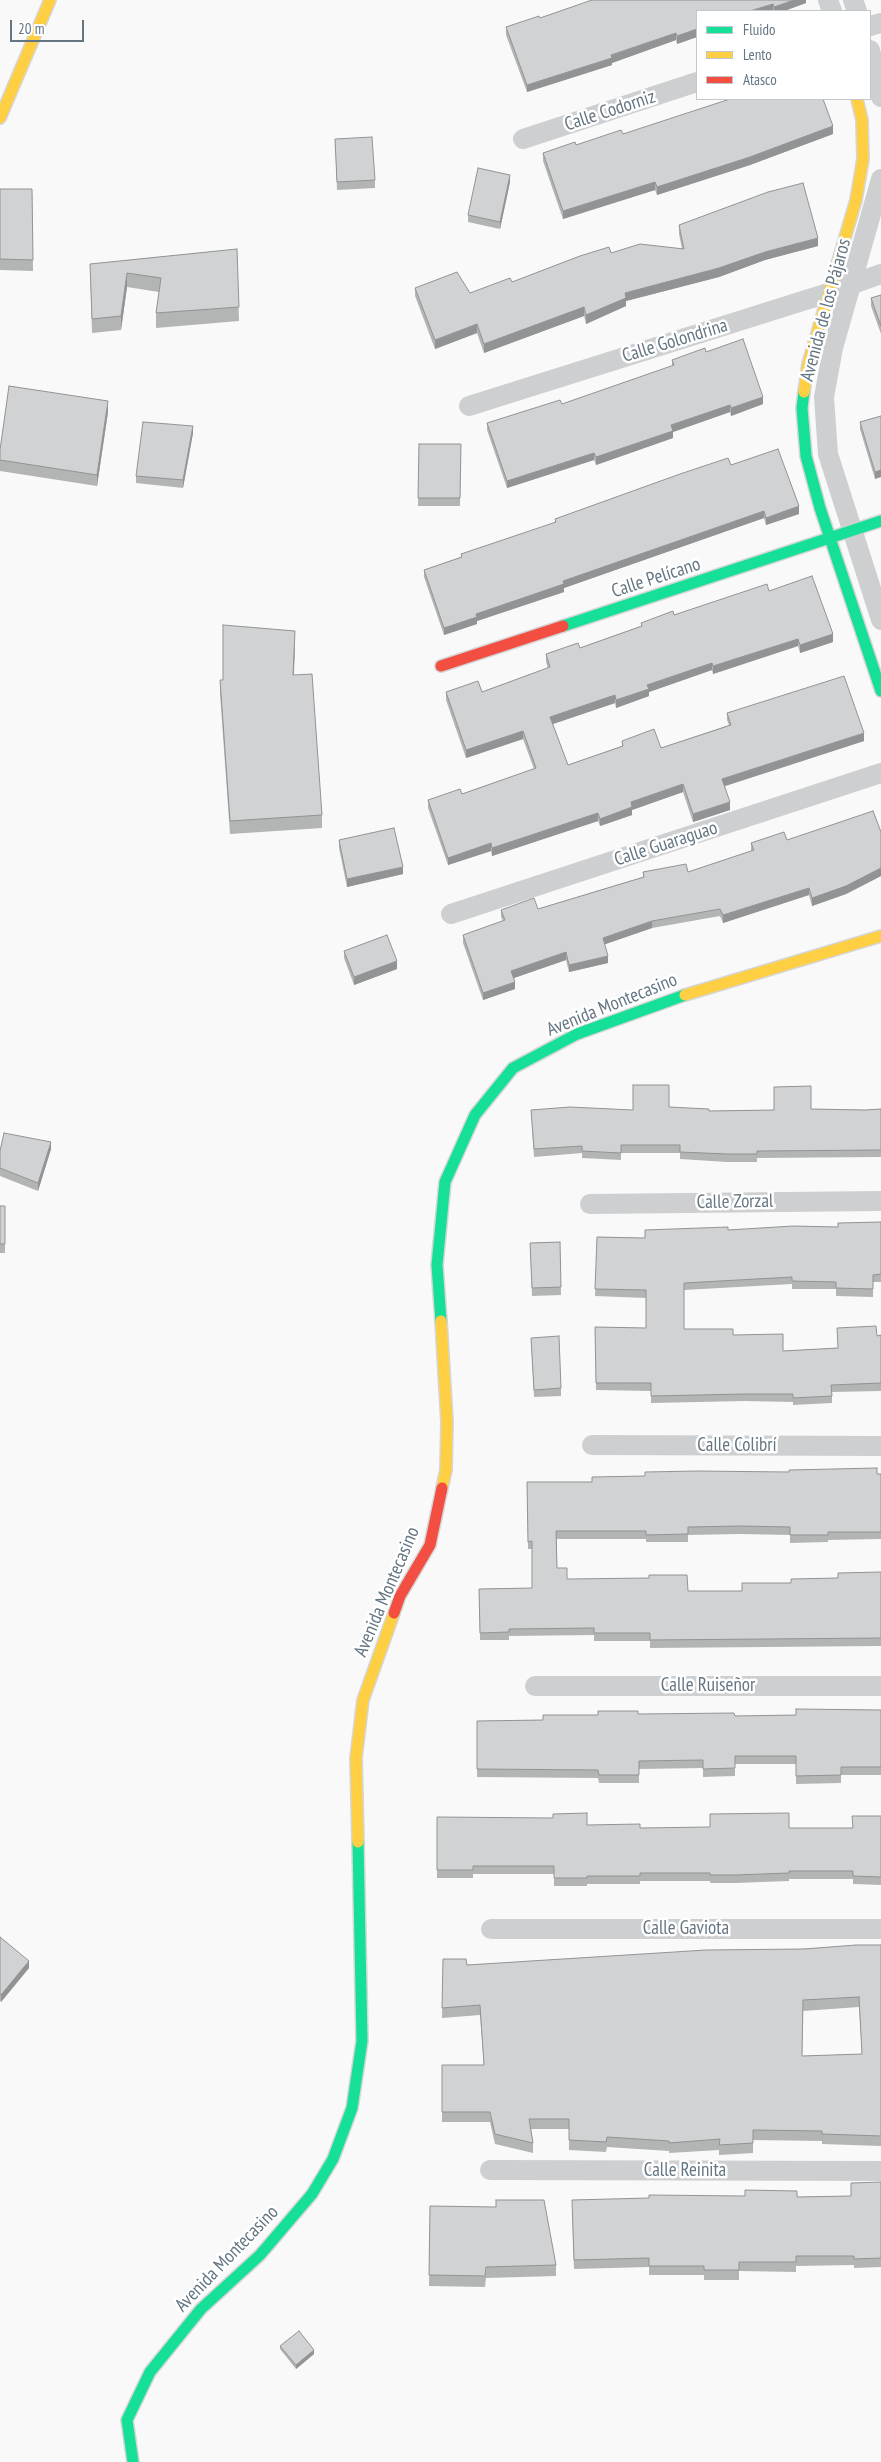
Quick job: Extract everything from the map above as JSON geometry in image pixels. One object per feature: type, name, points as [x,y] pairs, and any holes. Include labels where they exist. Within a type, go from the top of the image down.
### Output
[{"type":"street","points":[[0,118],[50,0]]},
{"type":"street","points":[[871,54],[881,97]]},
{"type":"street","name":"Calle Codorniz","points":[[522,139],[696,82]]},
{"type":"street","name":"Avenida de los Pájaros","points":[[857,100],[862,120],[863,159],[856,200],[808,364],[802,408],[806,456],[830,539],[881,691]]},
{"type":"street","name":"Avenida de los Pájaros","points":[[881,180],[833,348],[824,397],[828,454],[881,620]]},
{"type":"street","name":"Calle Golondrina","points":[[469,406],[828,293],[881,274]]},
{"type":"street","name":"Calle Pelícano","points":[[441,666],[881,521]]},
{"type":"street","name":"Calle Guaraguao","points":[[451,914],[881,773]]},
{"type":"street","name":"Avenida Montecasino","points":[[133,2462],[127,2420],[150,2372],[201,2309],[260,2255],[312,2194],[333,2159],[352,2108],[362,2041],[356,1758],[363,1700],[400,1596],[430,1544],[446,1470],[447,1422],[437,1265],[445,1182],[475,1115],[513,1068],[577,1034],[668,1000],[881,936]]},
{"type":"street","name":"Calle Zorzal","points":[[590,1204],[881,1201]]},
{"type":"street","name":"Calle Colibrí","points":[[592,1446],[881,1446]]},
{"type":"street","name":"Calle Ruiseñor","points":[[535,1686],[881,1686]]},
{"type":"street","name":"Calle Gaviota","points":[[491,1929],[881,1929]]},
{"type":"street","name":"Calle Reinita","points":[[490,2170],[881,2171]]},
{"type":"building","points":[[592,0],[794,0],[774,7],[773,4],[753,10],[696,10],[696,29],[677,36],[676,33],[611,55],[612,58],[527,85],[506,27],[539,16],[540,18]]},
{"type":"building","points":[[727,100],[823,100],[833,126],[750,157],[657,187],[655,182],[563,211],[543,153],[575,142],[576,145],[621,130],[623,134]]},
{"type":"building","points":[[372,137],[375,180],[337,182],[335,139]]},
{"type":"building","points":[[478,168],[510,175],[500,222],[468,215]]},
{"type":"building","points":[[803,183],[818,238],[765,252],[719,268],[625,293],[626,298],[586,315],[584,307],[484,344],[477,324],[435,340],[415,288],[457,272],[470,293],[510,278],[512,282],[609,247],[611,253],[640,244],[684,249],[679,225],[768,192]]},
{"type":"building","points":[[0,189],[32,189],[33,260],[0,259]]},
{"type":"building","points":[[237,249],[239,307],[156,313],[161,278],[127,273],[121,316],[92,319],[90,264]]},
{"type":"building","points":[[881,295],[881,326],[871,298]]},
{"type":"building","points":[[743,339],[763,397],[731,408],[730,405],[671,425],[673,431],[596,457],[594,453],[507,481],[487,423],[560,400],[562,404],[674,365],[672,360],[705,348],[706,352]]},
{"type":"building","points":[[9,386],[108,401],[97,475],[0,460]]},
{"type":"building","points":[[881,416],[881,470],[875,472],[860,422]]},
{"type":"building","points":[[143,422],[193,426],[183,480],[136,476]]},
{"type":"building","points":[[419,444],[461,444],[460,498],[418,498]]},
{"type":"building","points":[[778,449],[799,506],[766,518],[764,511],[563,581],[564,584],[476,614],[477,617],[444,628],[424,570],[462,557],[461,554],[556,522],[555,519],[680,474],[728,458],[731,465]]},
{"type":"building","points":[[812,576],[833,634],[800,645],[798,639],[713,666],[712,663],[647,685],[649,689],[616,700],[615,695],[550,717],[568,765],[623,746],[622,741],[654,729],[661,748],[731,725],[727,713],[844,676],[864,733],[722,779],[730,802],[693,814],[683,784],[631,802],[632,807],[600,819],[598,813],[492,848],[491,843],[448,858],[428,800],[460,789],[462,794],[536,768],[523,731],[466,750],[446,692],[478,681],[482,692],[550,667],[546,654],[578,643],[580,648],[642,626],[641,623],[673,611],[674,615],[767,584],[769,591]]},
{"type":"building","points":[[223,625],[295,631],[293,675],[312,674],[322,815],[230,821],[220,680],[223,680]]},
{"type":"building","points":[[873,811],[881,832],[881,868],[846,886],[812,898],[809,888],[723,915],[720,909],[652,921],[603,938],[608,956],[569,965],[566,952],[511,971],[515,982],[483,993],[463,935],[505,920],[501,910],[534,898],[538,909],[644,877],[643,872],[686,864],[688,872],[754,850],[751,843],[784,832],[787,840]]},
{"type":"building","points":[[394,828],[403,867],[347,879],[339,840]]},
{"type":"building","points":[[387,935],[397,961],[354,977],[344,951]]},
{"type":"building","points":[[633,1085],[669,1085],[669,1107],[709,1109],[709,1111],[774,1110],[774,1087],[811,1086],[811,1109],[881,1109],[881,1150],[757,1151],[757,1154],[727,1154],[680,1152],[680,1145],[621,1145],[621,1153],[582,1151],[582,1146],[534,1149],[531,1110],[570,1107],[633,1110]]},
{"type":"building","points":[[4,1133],[51,1142],[38,1183],[0,1168],[0,1151]]},
{"type":"building","points":[[0,1206],[5,1206],[5,1244],[0,1244]]},
{"type":"building","points":[[881,1222],[881,1274],[873,1275],[873,1289],[836,1288],[836,1282],[792,1281],[792,1277],[684,1283],[684,1329],[733,1329],[733,1335],[783,1334],[783,1351],[838,1348],[837,1328],[876,1326],[877,1336],[881,1335],[881,1383],[831,1385],[832,1396],[793,1398],[793,1394],[651,1396],[651,1383],[596,1383],[595,1327],[646,1328],[646,1290],[595,1289],[597,1237],[645,1238],[645,1230],[728,1227],[728,1230],[793,1226],[838,1227],[838,1223]]},
{"type":"building","points":[[560,1242],[561,1287],[532,1288],[530,1243]]},
{"type":"building","points":[[559,1336],[561,1388],[534,1390],[531,1338]]},
{"type":"building","points":[[877,1468],[877,1474],[881,1474],[881,1532],[828,1532],[828,1535],[790,1535],[790,1527],[740,1526],[688,1527],[688,1534],[646,1535],[646,1531],[556,1531],[557,1568],[567,1568],[567,1579],[649,1578],[649,1575],[687,1575],[688,1591],[742,1591],[742,1583],[791,1583],[791,1579],[838,1578],[838,1573],[881,1572],[881,1638],[650,1640],[650,1633],[594,1633],[594,1628],[509,1629],[509,1632],[480,1633],[479,1589],[532,1588],[532,1541],[528,1542],[527,1482],[592,1482],[592,1477],[645,1476],[645,1472],[789,1472],[789,1470]]},
{"type":"building","points":[[796,1709],[881,1710],[881,1767],[841,1767],[841,1775],[796,1776],[796,1756],[735,1756],[735,1768],[703,1769],[703,1760],[639,1761],[639,1775],[599,1775],[598,1770],[477,1769],[477,1721],[543,1720],[543,1715],[598,1715],[598,1711],[638,1711],[638,1714],[734,1713],[735,1716],[796,1715]]},
{"type":"building","points":[[587,1813],[587,1825],[640,1824],[640,1828],[710,1827],[710,1814],[789,1813],[789,1828],[853,1828],[852,1816],[881,1816],[881,1877],[853,1876],[853,1871],[789,1871],[789,1873],[735,1875],[640,1873],[640,1876],[554,1878],[554,1866],[473,1866],[473,1870],[437,1870],[437,1817],[553,1818],[553,1814]]},
{"type":"building","points":[[0,1937],[29,1961],[1,1995],[0,1994]]},
{"type":"building","points":[[881,1945],[881,2136],[822,2134],[822,2131],[753,2130],[753,2143],[719,2145],[720,2139],[669,2143],[669,2141],[607,2137],[606,2142],[569,2140],[569,2119],[529,2119],[533,2143],[495,2134],[490,2112],[442,2112],[442,2065],[484,2065],[480,2005],[442,2008],[443,1959],[466,1959],[467,1965],[706,1950],[804,1949]],"holes":[[[859,1997],[862,2054],[802,2056],[803,2000]]]},
{"type":"building","points":[[881,2182],[881,2258],[854,2259],[854,2256],[796,2256],[796,2262],[739,2262],[739,2270],[704,2270],[704,2266],[649,2266],[649,2258],[574,2260],[572,2200],[649,2198],[649,2195],[745,2196],[745,2190],[797,2191],[797,2197],[851,2196],[851,2183]]},
{"type":"building","points":[[496,2200],[544,2200],[556,2265],[486,2267],[485,2276],[429,2275],[430,2206],[496,2207]]},
{"type":"building","points":[[299,2331],[314,2350],[296,2365],[280,2346]]},
{"type":"traffic: fast","points":[[804,392],[802,408],[806,456],[820,508],[881,691]]},
{"type":"traffic: fast","points":[[563,626],[881,521]]},
{"type":"traffic: fast","points":[[441,1321],[437,1265],[445,1182],[475,1115],[513,1068],[577,1034],[685,995]]},
{"type":"traffic: fast","points":[[133,2462],[127,2420],[150,2372],[201,2309],[260,2255],[312,2194],[333,2159],[352,2108],[362,2041],[358,1842]]},
{"type":"traffic: slow","points":[[0,118],[50,0]]},
{"type":"traffic: slow","points":[[804,392],[808,364],[856,200],[863,159],[862,120],[857,100]]},
{"type":"traffic: slow","points":[[685,995],[881,936]]},
{"type":"traffic: slow","points":[[441,1321],[447,1422],[446,1470],[442,1488]]},
{"type":"traffic: slow","points":[[358,1842],[356,1758],[363,1700],[394,1613]]},
{"type":"traffic: jam","points":[[441,666],[563,626]]},
{"type":"traffic: jam","points":[[394,1613],[400,1596],[430,1545],[442,1488]]}]
